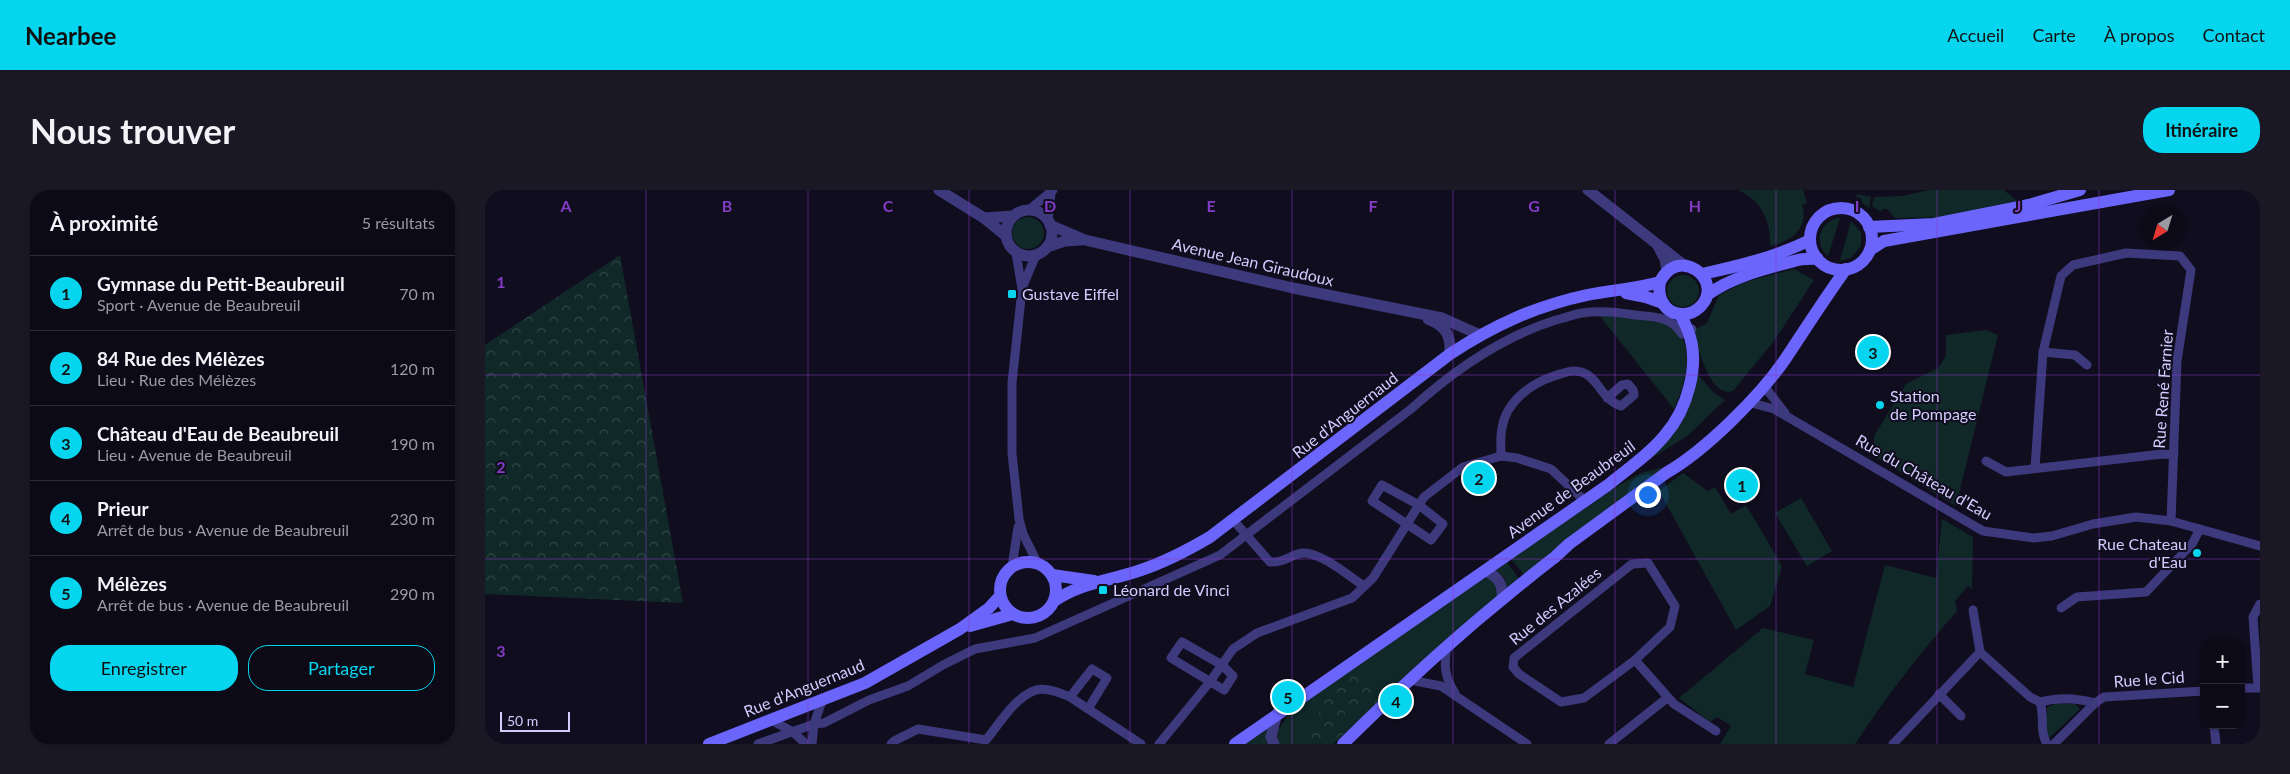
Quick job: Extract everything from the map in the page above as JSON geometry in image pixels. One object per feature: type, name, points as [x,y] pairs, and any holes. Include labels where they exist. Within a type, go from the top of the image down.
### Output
[{"type":"main road","points":[[1869,227],[1934,224],[2029,205],[2080,190]]},
{"type":"main road","points":[[1870,250],[1872,238],[1869,227],[1861,215],[1854,211],[1835,209],[1825,212],[1812,229],[1810,240],[1817,258],[1829,267],[1846,269],[1856,266],[1870,250],[1884,241],[2169,190]]},
{"type":"main road","points":[[1702,274],[1733,268],[1798,246],[1810,240]]},
{"type":"main road","points":[[1707,295],[1719,286],[1760,270],[1802,259],[1817,258]]},
{"type":"main road","points":[[1680,314],[1689,314],[1697,310],[1707,295],[1707,284],[1702,274],[1696,269],[1685,266]]},
{"type":"main road","name":"Rue d'Anguernaud","points":[[960,629],[1013,614],[1021,618],[1039,617],[1046,612],[1054,601],[1065,594],[1097,581],[1141,570],[1183,553],[1234,521],[1450,354],[1479,335],[1524,312],[1588,295],[1619,291],[1663,277],[1673,267],[1685,266]]},
{"type":"main road","points":[[1343,744],[1447,645],[1502,599],[1555,558],[1569,544],[1681,464],[1714,437],[1765,386],[1785,359],[1831,288],[1846,269]]},
{"type":"main road","points":[[1663,277],[1659,297],[1663,304]]},
{"type":"main road","name":"Rue d'Anguernaud","points":[[1619,291],[1646,297],[1680,314]]},
{"type":"main road","name":"Avenue de Beaubreuil","points":[[1235,744],[1277,713],[1585,501],[1651,450],[1666,434],[1679,415],[1692,372],[1691,331],[1680,314]]},
{"type":"main road","points":[[1013,567],[1025,562],[1038,564]]},
{"type":"main road","name":"Rue d'Anguernaud","points":[[1038,564],[1053,575],[1097,581]]},
{"type":"main road","name":"Rue d'Anguernaud","points":[[709,744],[822,702],[865,683],[960,629],[989,608],[1000,596],[1003,577],[1013,567]]},
{"type":"main road","points":[[1053,575],[1057,589],[1054,601]]},
{"type":"main road","points":[[1000,596],[1003,603],[1013,614]]},
{"type":"street","points":[[939,190],[984,218],[1005,236],[1016,253],[1030,256],[1037,255]]},
{"type":"street","points":[[1588,190],[1685,266]]},
{"type":"street","points":[[984,218],[1013,216],[1029,210],[1052,192]]},
{"type":"street","points":[[1022,289],[1037,255],[1047,247],[1052,236],[1049,222],[1052,192]]},
{"type":"street","points":[[1029,210],[1038,212],[1049,222]]},
{"type":"street","points":[[1005,236],[1009,221],[1013,216]]},
{"type":"street","name":"Avenue Jean Giraudoux","points":[[1049,222],[1085,240],[1293,288],[1455,322],[1479,335]]},
{"type":"street","name":"Avenue Jean Giraudoux","points":[[1047,247],[1065,241],[1085,240]]},
{"type":"street","points":[[1654,240],[1665,259],[1663,277]]},
{"type":"street","points":[[1016,253],[1022,289],[1012,383],[1012,453],[1019,519],[1023,534],[1038,564]]},
{"type":"street","name":"Rue René Farnier","points":[[2035,468],[2043,352],[2061,276],[2073,265],[2126,253],[2180,256],[2191,270],[2177,361],[2171,521]]},
{"type":"street","points":[[758,744],[814,724],[824,723],[869,700],[907,686],[975,649],[1035,638],[1206,562],[1220,554],[1411,409],[1438,384],[1477,356],[1527,329],[1581,313],[1606,311],[1667,319],[1676,324],[1682,334],[1691,331]]},
{"type":"street","name":"Avenue Jean Giraudoux","points":[[1415,313],[1438,323],[1447,330],[1450,341],[1450,354]]},
{"type":"street","points":[[2043,352],[2075,355],[2087,365]]},
{"type":"street","points":[[1501,456],[1502,428],[1509,408],[1521,394],[1544,380],[1572,370],[1586,373],[1607,398]]},
{"type":"street","points":[[1765,386],[1786,416]]},
{"type":"street","name":"Rue du Château d'Eau","points":[[1748,402],[1766,406],[1786,416],[1983,531],[2034,538],[2052,536],[2093,524],[2136,517],[2171,521],[2260,546]]},
{"type":"street","points":[[1985,461],[2006,472],[2174,454]]},
{"type":"street","points":[[1159,744],[1209,683],[1233,649],[1257,633],[1352,598],[1373,578],[1424,497],[1463,466],[1501,456],[1517,458],[1551,469],[1585,501]]},
{"type":"street","points":[[1383,485],[1419,505],[1443,524],[1431,540],[1407,525],[1372,501],[1383,485]]},
{"type":"street","points":[[1013,567],[1019,519]]},
{"type":"street","points":[[1234,521],[1270,562],[1287,560],[1295,554],[1314,553],[1365,586]]},
{"type":"street","points":[[2061,608],[2077,597],[2146,592],[2192,544],[2200,529]]},
{"type":"street","name":"Rue des Azalées","points":[[1648,563],[1675,606],[1670,627],[1635,660],[1584,698],[1561,702],[1519,674],[1513,667],[1514,658],[1632,564],[1648,563]]},
{"type":"street","points":[[1485,571],[1498,578],[1503,586],[1502,599]]},
{"type":"street","points":[[2245,688],[2259,688],[2253,617],[2260,604]]},
{"type":"street","points":[[1973,610],[1980,652],[2030,697],[2040,702],[2044,712],[2042,736],[2047,744]]},
{"type":"street","points":[[1182,642],[1222,665],[1233,676],[1224,690],[1209,683],[1171,658],[1182,642]]},
{"type":"street","points":[[1447,645],[1445,668],[1447,681],[1459,698]]},
{"type":"street","points":[[1893,744],[1980,652]]},
{"type":"street","points":[[1635,660],[1667,698],[1716,731]]},
{"type":"street","points":[[1070,697],[1092,668],[1107,678],[1088,709]]},
{"type":"street","points":[[1410,680],[1429,682],[1441,686],[1527,744]]},
{"type":"street","points":[[891,744],[918,729],[959,740],[985,742],[1017,702],[1037,690],[1059,692],[1070,697],[1141,744]]},
{"type":"street","name":"Rue le Cid","points":[[2054,744],[2095,702],[2105,697],[2200,691]]},
{"type":"street","points":[[1939,694],[1961,716]]},
{"type":"street","points":[[1609,744],[1667,698]]},
{"type":"street","points":[[2040,702],[2051,699],[2079,698],[2095,702]]},
{"type":"street","points":[[812,744],[814,724],[822,702]]},
{"type":"street","points":[[1274,744],[1271,737],[1277,713]]},
{"type":"street","points":[[771,720],[793,732],[806,744]]},
{"type":"street","points":[[2214,729],[2216,744]]},
{"type":"green space","points":[[1738,190],[1803,190],[1807,203],[1802,205],[1804,213],[1801,227],[1797,233],[1785,241],[1770,246],[1767,220],[1759,206]]},
{"type":"green space","points":[[1929,190],[2004,190],[2017,201],[1944,217],[1895,218],[1887,209],[1882,209],[1882,212],[1872,206],[1874,197],[1903,196]]},
{"type":"green space","points":[[1857,194],[1871,197],[1869,208],[1862,203],[1861,198],[1856,197]]},
{"type":"green space","points":[[1028,217],[1034,218],[1039,222],[1043,227],[1043,239],[1039,244],[1034,248],[1028,249],[1022,248],[1017,244],[1013,239],[1012,233],[1013,227],[1017,222],[1022,218]]},
{"type":"green space","points":[[1840,218],[1828,256],[1823,251],[1821,245],[1821,233],[1827,223]]},
{"type":"green space","points":[[1851,221],[1861,232],[1861,246],[1851,258],[1840,261]]},
{"type":"green space","points":[[620,255],[683,603],[485,594],[485,345]]},
{"type":"green space","points":[[1794,269],[1814,280],[1774,341],[1733,391],[1725,391],[1718,387],[1712,380],[1702,360],[1693,334],[1694,330],[1707,323],[1719,295],[1745,282]]},
{"type":"green space","points":[[1683,275],[1694,280],[1699,291],[1694,302],[1683,307],[1672,302],[1667,291],[1672,280]]},
{"type":"green space","points":[[1599,315],[1666,322],[1676,330],[1683,340],[1687,362],[1682,386],[1674,409]]},
{"type":"green space","points":[[1986,330],[1998,335],[1956,506],[1874,456],[1874,436],[1906,384],[1938,368],[1946,356],[1946,335]]},
{"type":"green space","points":[[1698,375],[1713,392],[1725,400],[1687,436],[1631,471],[1660,447]]},
{"type":"green space","points":[[1665,467],[1525,576],[1511,559],[1616,487],[1641,473]]},
{"type":"green space","points":[[1683,473],[1708,491],[1715,487],[1731,514],[1746,505],[1782,566],[1770,606],[1736,630],[1659,491]]},
{"type":"green space","points":[[1801,498],[1832,551],[1807,566],[1775,513]]},
{"type":"green space","points":[[1942,519],[1973,537],[1972,589],[1968,586],[1955,601],[1957,611],[1904,676],[1855,744],[1720,744],[1731,726],[1717,717],[1710,722],[1679,698],[1763,628],[1814,640],[1805,674],[1853,687],[1885,565],[1936,578]]},
{"type":"green space","points":[[1507,562],[1519,579],[1507,589],[1505,579],[1496,570]]},
{"type":"green space","points":[[1488,578],[1495,580],[1499,591],[1496,598],[1443,643],[1333,744],[1278,744],[1277,732],[1290,712],[1480,580]]},
{"type":"green space","points":[[1345,674],[1394,688],[1370,710],[1344,709],[1349,729],[1333,744],[1290,744],[1318,719],[1325,688]]},
{"type":"green space","points":[[2059,703],[2075,704],[2080,709],[2048,739],[2045,728],[2047,707]]},
{"type":"green space","points":[[1271,726],[1270,744],[1244,744]]},
{"type":"place","name":"Gustave Eiffel","points":[[1012,294]]},
{"type":"place","name":"Château d'Eau de Beaubreuil","points":[[1873,352]]},
{"type":"place","name":"Station de Pompage","points":[[1880,405]]},
{"type":"place","name":"84 Rue des Mélèzes","points":[[1479,478]]},
{"type":"place","name":"Gymnase du Petit-Beaubreuil","points":[[1742,485]]},
{"type":"place","name":"Rue Chateau d'Eau","points":[[2197,553]]},
{"type":"place","name":"Léonard de Vinci","points":[[1103,590]]},
{"type":"place","name":"Mélèzes","points":[[1288,697]]},
{"type":"place","name":"Prieur","points":[[1396,701]]}]
